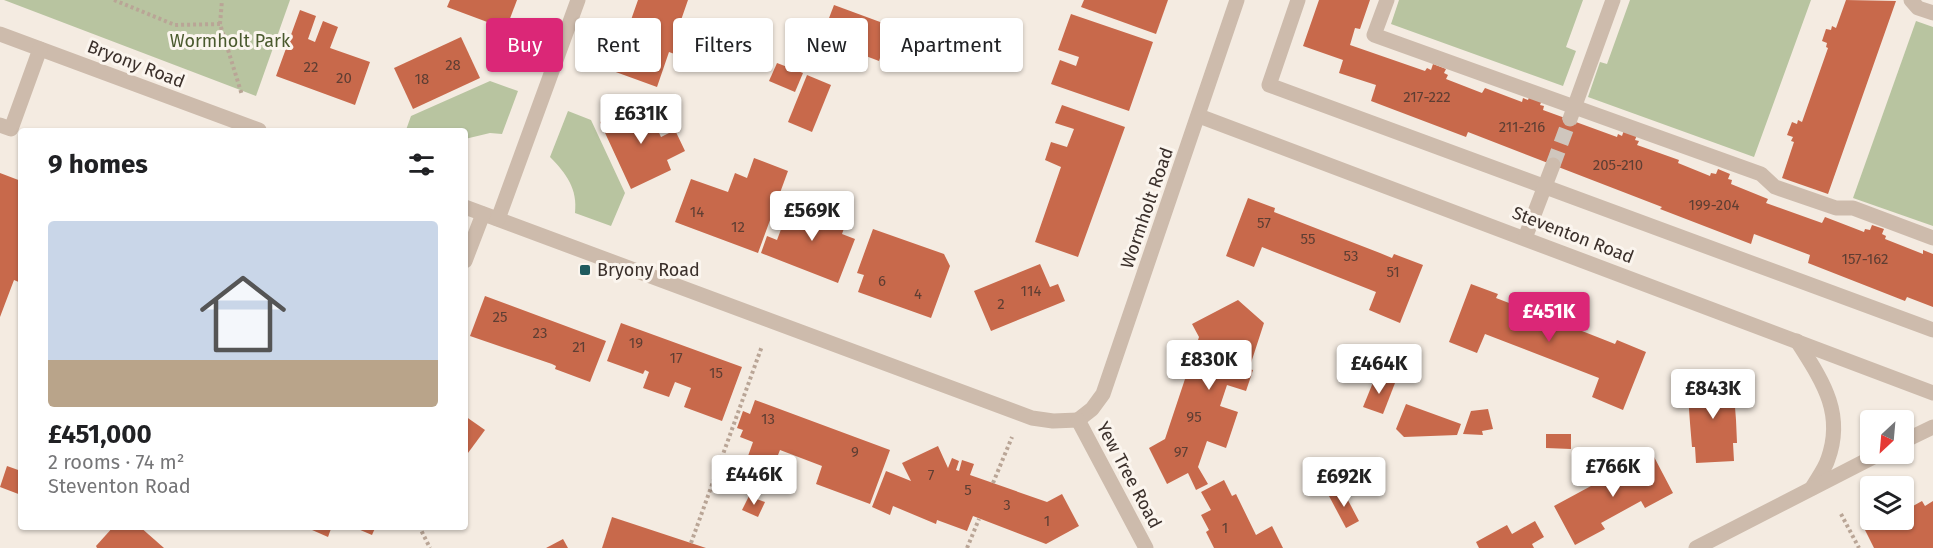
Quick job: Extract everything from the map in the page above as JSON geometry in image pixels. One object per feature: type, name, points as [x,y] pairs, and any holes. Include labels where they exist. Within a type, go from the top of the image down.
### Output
[{"type":"street","points":[[468,256],[490,216],[578,0]]},
{"type":"street","name":"Wormholt Road","points":[[1078,420],[1092,409],[1103,393],[1237,0]]},
{"type":"street","points":[[1298,0],[1269,85],[1933,330]]},
{"type":"street","points":[[1387,0],[1374,35],[1761,174],[1775,187],[1836,208],[1853,208],[1933,238]]},
{"type":"street","points":[[1575,107],[1613,0]]},
{"type":"street","points":[[1911,0],[1918,8],[1933,13]]},
{"type":"street","name":"Bryony Road","points":[[0,34],[254,128]]},
{"type":"street","points":[[0,124],[11,129],[40,49]]},
{"type":"street","name":"Steventon Road","points":[[1199,116],[1933,393]]},
{"type":"street","points":[[1525,238],[1553,165]]},
{"type":"street","points":[[468,208],[1032,418],[1053,421],[1078,420]]},
{"type":"street","points":[[1797,341],[1818,374],[1833,412],[1834,434],[1828,460],[1812,488]]},
{"type":"street","name":"Yew Tree Road","points":[[1078,420],[1146,548]]},
{"type":"street","points":[[1914,436],[1933,427]]},
{"type":"street","points":[[1696,548],[1860,464]]},
{"type":"path","points":[[114,0],[175,25],[220,24]]},
{"type":"path","points":[[222,0],[220,24],[243,99]]},
{"type":"path","points":[[691,543],[771,321]]},
{"type":"path","points":[[993,483],[1021,414]]},
{"type":"path","points":[[1841,514],[1859,548]]},
{"type":"path","points":[[967,548],[979,519]]},
{"type":"path","points":[[421,530],[430,548]]},
{"type":"green space","name":"Wormholt Park","points":[[4,0],[290,0],[256,96]]},
{"type":"green space","points":[[1399,0],[1583,0],[1566,47],[1576,51],[1563,86],[1391,24]]},
{"type":"green space","points":[[1630,0],[1811,0],[1754,157],[1588,97],[1600,62],[1607,64]]},
{"type":"green space","points":[[1916,21],[1933,27],[1933,226],[1853,198]]},
{"type":"green space","points":[[490,81],[518,91],[502,134],[490,133],[468,138],[468,128],[407,128],[411,116]]},
{"type":"green space","points":[[568,111],[591,120],[625,193],[611,226],[575,213],[575,196],[570,182],[550,157]]},
{"type":"building","points":[[450,0],[517,0],[510,18],[486,18],[486,22],[447,7]]},
{"type":"building","points":[[638,0],[688,0],[682,18],[673,18],[673,53],[669,52],[657,87],[616,72],[661,72],[661,18],[632,18]]},
{"type":"building","points":[[1084,0],[1168,0],[1156,34],[1081,7]]},
{"type":"building","points":[[1319,0],[1370,0],[1360,29],[1355,28],[1350,45],[1425,71],[1427,68],[1431,70],[1433,64],[1446,69],[1444,73],[1448,75],[1446,79],[1482,93],[1485,88],[1522,102],[1523,98],[1528,100],[1530,95],[1542,100],[1540,105],[1544,106],[1543,110],[1617,137],[1618,134],[1622,136],[1624,130],[1637,135],[1635,140],[1639,141],[1637,145],[1679,160],[1678,163],[1710,176],[1711,173],[1716,174],[1718,169],[1730,174],[1728,179],[1732,180],[1731,184],[1768,199],[1766,203],[1822,223],[1825,217],[1864,232],[1865,229],[1870,230],[1872,225],[1884,229],[1882,234],[1886,236],[1885,239],[1923,254],[1923,250],[1933,254],[1933,307],[1907,297],[1905,301],[1808,263],[1810,255],[1754,234],[1751,244],[1468,132],[1466,137],[1371,101],[1376,85],[1339,73],[1343,60],[1303,46]]},
{"type":"building","points":[[1846,0],[1896,1],[1828,194],[1782,178],[1794,142],[1791,141],[1793,137],[1787,135],[1792,122],[1797,124],[1798,120],[1802,122],[1828,48],[1827,43],[1822,41],[1826,29],[1831,30],[1832,26],[1836,28]]},
{"type":"building","points":[[834,5],[880,22],[879,61],[868,57],[868,18],[829,18]]},
{"type":"building","points":[[300,10],[316,16],[308,39],[315,42],[323,21],[338,27],[330,48],[370,62],[355,105],[276,76]]},
{"type":"building","points":[[1071,14],[1153,42],[1129,111],[1051,84],[1060,60],[1076,66],[1079,57],[1058,50]]},
{"type":"building","points":[[461,37],[480,78],[413,109],[394,68]]},
{"type":"building","points":[[777,63],[785,66],[785,72],[803,73],[795,92],[769,81]]},
{"type":"building","points":[[807,75],[831,85],[812,132],[788,122]]},
{"type":"building","points":[[644,101],[661,137],[675,130],[685,151],[667,160],[671,170],[631,189],[600,122]]},
{"type":"building","points":[[1062,105],[1125,127],[1078,257],[1035,242],[1061,167],[1045,160],[1051,142],[1067,147],[1074,129],[1055,123]]},
{"type":"building","points":[[754,158],[788,171],[758,253],[675,222],[691,179],[728,192],[735,173],[747,178]]},
{"type":"building","points":[[0,173],[18,180],[18,282],[14,280],[0,317]]},
{"type":"building","points":[[1248,198],[1275,208],[1274,212],[1392,258],[1394,254],[1423,265],[1400,323],[1369,310],[1376,292],[1262,247],[1254,267],[1226,256]]},
{"type":"building","points":[[792,200],[847,220],[842,234],[855,239],[838,283],[761,253],[767,236],[777,240]]},
{"type":"building","points":[[873,229],[944,254],[950,266],[931,318],[858,292],[864,275],[857,273]]},
{"type":"building","points":[[1040,264],[1050,287],[1058,284],[1065,301],[991,331],[974,291]]},
{"type":"building","points":[[1471,284],[1498,294],[1496,298],[1615,344],[1617,340],[1646,352],[1623,410],[1592,397],[1599,378],[1485,334],[1477,353],[1449,342]]},
{"type":"building","points":[[485,296],[606,341],[590,382],[555,369],[556,366],[552,364],[470,336]]},
{"type":"building","points":[[1238,300],[1264,323],[1249,369],[1253,370],[1246,391],[1227,385],[1220,406],[1238,412],[1226,448],[1207,441],[1198,467],[1208,484],[1196,490],[1188,473],[1167,484],[1149,448],[1165,439],[1199,337],[1192,324]]},
{"type":"building","points":[[621,323],[742,367],[722,421],[684,407],[691,388],[675,382],[669,397],[643,388],[649,372],[645,370],[643,374],[607,361]]},
{"type":"building","points":[[1376,375],[1395,383],[1383,414],[1363,407]]},
{"type":"building","points":[[1729,377],[1730,395],[1734,394],[1736,420],[1737,443],[1733,443],[1734,461],[1696,463],[1690,423],[1688,395],[1691,395],[1690,380]]},
{"type":"building","points":[[755,400],[890,450],[870,504],[816,484],[822,466],[780,450],[774,465],[748,456],[753,442],[740,437],[743,430],[737,428],[743,411],[750,414]]},
{"type":"building","points":[[1406,404],[1461,424],[1457,435],[1404,437],[1396,429]]},
{"type":"building","points":[[1488,409],[1493,429],[1482,431],[1483,435],[1463,434],[1471,411]]},
{"type":"building","points":[[468,418],[485,430],[468,453]]},
{"type":"building","points":[[1546,434],[1571,434],[1571,449],[1546,448]]},
{"type":"building","points":[[938,446],[948,468],[952,458],[959,461],[956,470],[959,471],[962,460],[974,464],[970,475],[1047,502],[1062,494],[1079,526],[1046,544],[973,516],[967,531],[937,520],[936,524],[893,506],[890,515],[872,507],[886,471],[911,481],[902,463]]},
{"type":"building","points":[[1652,453],[1673,493],[1645,508],[1641,501],[1601,523],[1605,529],[1575,545],[1554,506]]},
{"type":"building","points":[[7,466],[18,470],[18,494],[0,487]]},
{"type":"building","points":[[1224,480],[1232,496],[1236,494],[1256,535],[1272,526],[1283,548],[1214,548],[1206,532],[1209,530],[1201,515],[1211,510],[1201,492]]},
{"type":"building","points":[[1342,489],[1359,521],[1346,528],[1329,496]]},
{"type":"building","points":[[749,496],[765,502],[758,517],[742,510]]},
{"type":"building","points":[[1922,501],[1925,506],[1933,501],[1933,548],[1874,548],[1865,530],[1914,530],[1914,505]]},
{"type":"building","points":[[612,517],[706,548],[602,548]]},
{"type":"building","points":[[1535,521],[1544,537],[1532,544],[1534,548],[1479,548],[1476,542],[1507,525],[1512,534]]},
{"type":"building","points":[[110,530],[144,530],[164,548],[97,548],[96,546]]},
{"type":"building","points":[[312,530],[331,530],[328,537]]},
{"type":"building","points":[[360,530],[374,530],[372,535]]},
{"type":"building","points":[[563,539],[568,548],[546,548]]},
{"type":"tunnel","points":[[1553,165],[1570,119]]},
{"type":"place","name":"Bryony Road","points":[[585,270]]}]
